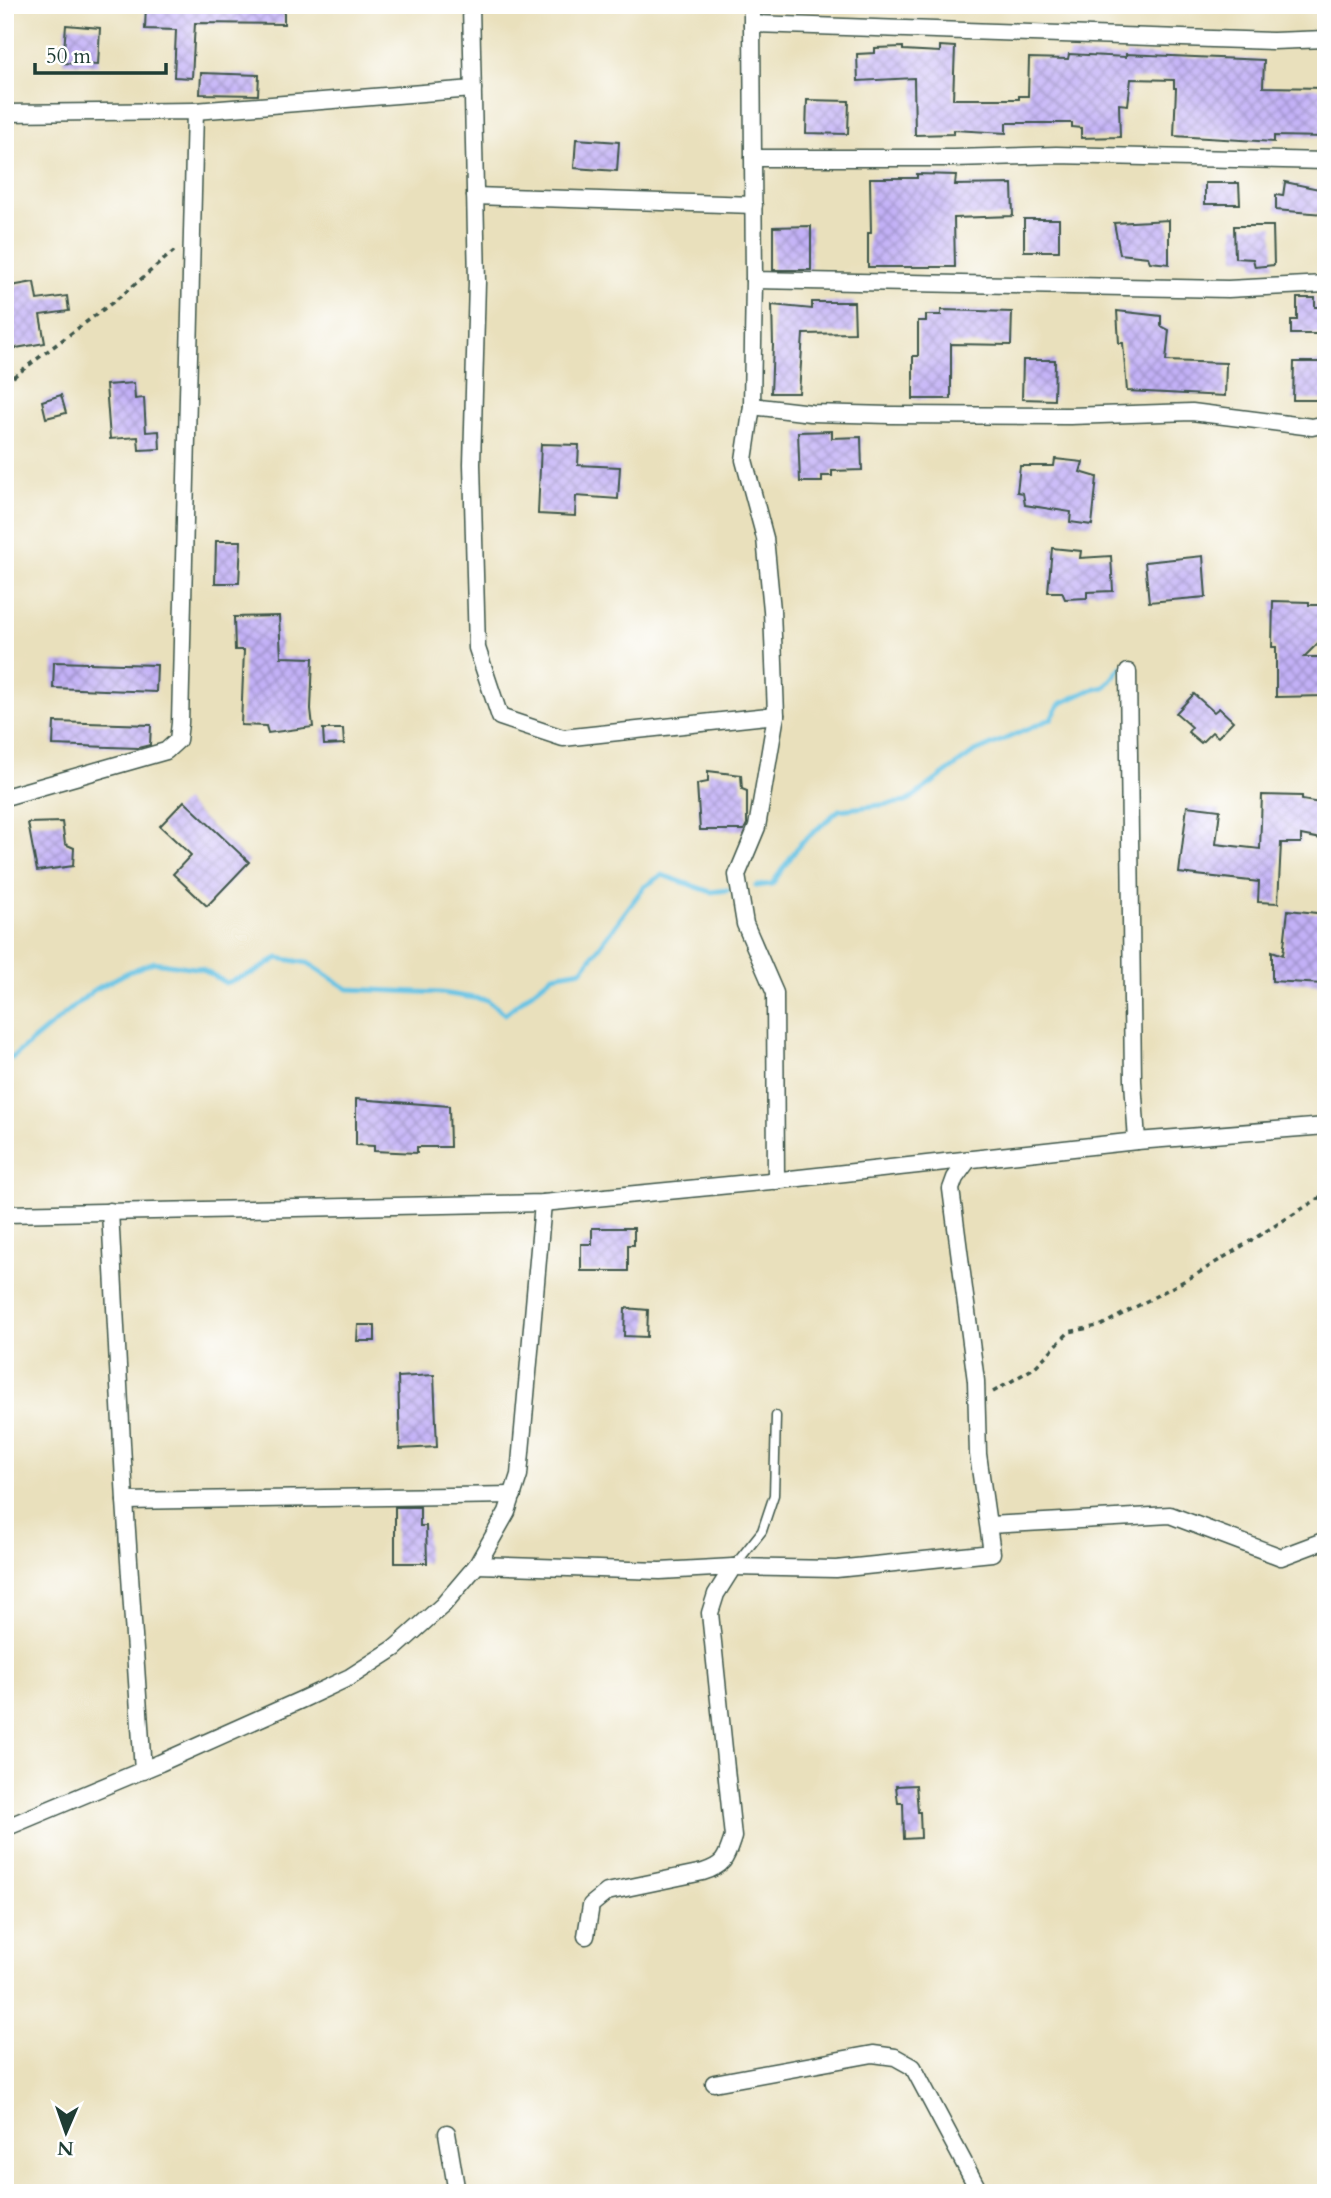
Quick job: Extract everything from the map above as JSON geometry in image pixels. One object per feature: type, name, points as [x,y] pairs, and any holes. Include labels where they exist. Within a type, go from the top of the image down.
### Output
[{"type":"street","points":[[471,5],[477,282],[472,464],[477,648],[500,717],[563,738],[776,715]]},
{"type":"street","points":[[752,5],[752,407],[744,460],[765,538],[772,610],[776,715],[757,827],[737,875],[745,924],[775,993],[776,1181]]},
{"type":"street","points":[[752,24],[1273,41],[1326,39]]},
{"type":"street","points":[[5,113],[195,111],[473,89]]},
{"type":"street","points":[[5,797],[166,751],[178,740],[195,111]]},
{"type":"street","points":[[754,158],[1056,155],[1326,161]]},
{"type":"street","points":[[475,196],[754,205]]},
{"type":"street","points":[[754,280],[1228,289],[1326,284]]},
{"type":"street","points":[[752,407],[811,413],[890,415],[1070,416],[1192,412],[1312,427],[1326,424]]},
{"type":"street","points":[[1128,672],[1136,1141]]},
{"type":"street","points":[[5,1214],[543,1203],[776,1181],[1136,1141],[1326,1126]]},
{"type":"street","points":[[477,1565],[660,1571],[733,1567],[836,1569],[992,1553],[978,1454],[976,1381],[951,1189],[955,1178],[968,1160]]},
{"type":"street","points":[[5,1828],[143,1771],[350,1676],[395,1648],[443,1605],[477,1565],[508,1512],[519,1475],[543,1203]]},
{"type":"street","points":[[110,1211],[143,1771]]},
{"type":"street","points":[[125,1501],[513,1495]]},
{"type":"street","points":[[989,1525],[1170,1515],[1281,1557],[1326,1540]]},
{"type":"street","points":[[586,1936],[591,1905],[607,1892],[703,1872],[725,1860],[733,1837],[710,1613],[716,1594],[733,1567]]},
{"type":"street","points":[[714,2083],[873,2054],[895,2057],[912,2067],[980,2193]]},
{"type":"street","points":[[447,2133],[457,2193]]},
{"type":"lane","points":[[733,1567],[762,1531],[774,1494],[776,1416]]},
{"type":"path","points":[[5,383],[121,296],[192,236]]},
{"type":"path","points":[[976,1402],[1034,1368],[1069,1332],[1102,1325],[1197,1274],[1326,1194]]},
{"type":"building","points":[[146,5],[284,5],[284,24],[195,23],[192,78],[174,77],[176,30],[145,29]]},
{"type":"building","points":[[66,25],[100,28],[98,65],[63,63]]},
{"type":"building","points":[[940,46],[955,47],[953,99],[1019,99],[1019,96],[1028,96],[1029,58],[1068,59],[1069,54],[1126,57],[1126,54],[1264,60],[1263,87],[1326,88],[1326,137],[1274,136],[1274,142],[1174,136],[1174,80],[1131,79],[1128,105],[1119,104],[1120,137],[1081,138],[1081,128],[1072,127],[1072,123],[1006,123],[1006,133],[954,130],[954,134],[915,135],[914,78],[858,81],[857,54],[875,53],[875,48],[903,47],[903,50],[940,52]]},
{"type":"building","points":[[201,73],[259,75],[258,95],[200,94]]},
{"type":"building","points":[[807,100],[849,101],[848,134],[806,133]]},
{"type":"building","points":[[576,139],[619,142],[617,171],[574,168]]},
{"type":"building","points":[[917,174],[956,175],[955,185],[1012,184],[1013,216],[954,218],[955,267],[868,267],[868,233],[871,233],[870,178],[917,178]]},
{"type":"building","points":[[1285,182],[1324,190],[1323,214],[1276,210],[1276,195],[1283,196]]},
{"type":"building","points":[[1205,183],[1239,183],[1240,204],[1205,204]]},
{"type":"building","points":[[1024,219],[1059,219],[1059,251],[1024,251]]},
{"type":"building","points":[[1169,220],[1169,264],[1150,262],[1148,257],[1120,254],[1114,223]]},
{"type":"building","points":[[811,226],[811,270],[773,270],[773,227]]},
{"type":"building","points":[[1234,226],[1273,226],[1274,265],[1255,267],[1253,259],[1235,258]]},
{"type":"building","points":[[34,282],[37,300],[67,296],[69,311],[40,315],[45,343],[10,349],[5,318],[5,287]]},
{"type":"building","points":[[1297,298],[1315,298],[1315,307],[1326,307],[1326,334],[1291,334],[1291,320],[1297,320]]},
{"type":"building","points":[[812,302],[854,302],[855,333],[803,334],[799,393],[771,393],[772,305],[812,309]]},
{"type":"building","points":[[941,310],[1012,312],[1011,345],[951,344],[951,399],[913,399],[913,356],[918,356],[918,321],[926,321],[926,315],[941,315]]},
{"type":"building","points":[[1117,311],[1161,316],[1161,326],[1169,330],[1166,361],[1226,363],[1225,396],[1127,391]]},
{"type":"building","points":[[1023,360],[1055,360],[1054,400],[1022,399]]},
{"type":"building","points":[[1294,362],[1326,362],[1326,400],[1293,400]]},
{"type":"building","points":[[134,383],[135,399],[144,398],[146,432],[159,431],[160,449],[139,450],[138,437],[110,439],[106,385]]},
{"type":"building","points":[[61,395],[66,413],[46,418],[42,401]]},
{"type":"building","points":[[832,431],[832,438],[861,437],[862,470],[832,471],[832,476],[822,476],[822,482],[800,482],[798,432]]},
{"type":"building","points":[[541,444],[579,445],[578,465],[620,467],[618,499],[576,496],[575,516],[538,514]]},
{"type":"building","points":[[1055,459],[1083,462],[1080,472],[1097,477],[1092,525],[1070,522],[1071,512],[1025,505],[1023,493],[1017,492],[1020,466],[1054,466]]},
{"type":"building","points":[[216,541],[241,541],[239,583],[215,583]]},
{"type":"building","points":[[1052,548],[1081,551],[1080,558],[1111,556],[1113,591],[1087,592],[1087,598],[1065,599],[1062,592],[1048,592]]},
{"type":"building","points":[[1203,556],[1206,597],[1149,602],[1145,562]]},
{"type":"building","points":[[1273,601],[1326,605],[1326,635],[1304,657],[1326,657],[1326,696],[1276,697],[1276,647],[1272,647]]},
{"type":"building","points":[[279,616],[281,657],[313,658],[313,727],[268,733],[266,726],[241,725],[244,650],[235,650],[234,617]]},
{"type":"building","points":[[54,662],[157,665],[156,692],[53,688]]},
{"type":"building","points":[[1194,694],[1214,712],[1219,708],[1233,721],[1218,737],[1212,732],[1201,743],[1188,732],[1192,727],[1176,713]]},
{"type":"building","points":[[54,722],[151,725],[150,745],[138,748],[53,745]]},
{"type":"building","points":[[323,729],[343,729],[344,744],[324,745]]},
{"type":"building","points":[[708,771],[741,775],[742,789],[747,791],[747,824],[744,830],[700,830],[697,784],[708,782]]},
{"type":"building","points":[[1262,795],[1302,796],[1302,800],[1326,804],[1326,840],[1301,835],[1301,843],[1281,843],[1278,903],[1258,902],[1259,882],[1179,873],[1187,806],[1220,810],[1216,844],[1260,849]]},
{"type":"building","points":[[184,801],[249,862],[207,906],[173,874],[191,855],[160,826]]},
{"type":"building","points":[[62,822],[65,844],[74,848],[73,866],[37,871],[28,823]]},
{"type":"building","points":[[1288,910],[1326,914],[1323,984],[1272,981],[1272,951],[1283,955]]},
{"type":"building","points":[[356,1099],[449,1106],[450,1147],[417,1147],[417,1153],[374,1151],[374,1146],[356,1145]]},
{"type":"building","points":[[592,1228],[634,1228],[634,1245],[628,1245],[628,1271],[581,1271],[581,1244],[592,1244]]},
{"type":"building","points":[[625,1308],[648,1310],[647,1337],[624,1336]]},
{"type":"building","points":[[358,1325],[375,1325],[375,1341],[357,1341]]},
{"type":"building","points":[[434,1375],[437,1447],[400,1449],[398,1377]]},
{"type":"building","points":[[395,1507],[420,1507],[420,1526],[426,1526],[427,1563],[395,1563]]},
{"type":"building","points":[[916,1785],[921,1838],[904,1839],[903,1803],[898,1803],[896,1786]]},
{"type":"waterway","points":[[756,886],[772,884],[800,844],[839,810],[906,802],[973,753],[1051,719],[1060,704],[1088,691],[1105,687],[1121,667]]},
{"type":"waterway","points":[[5,1056],[12,1058],[94,990],[154,962],[202,969],[226,983],[255,972],[278,958],[308,963],[348,989],[442,993],[487,1000],[505,1014],[553,975],[582,970],[644,887],[662,875],[711,892],[728,890]]}]
